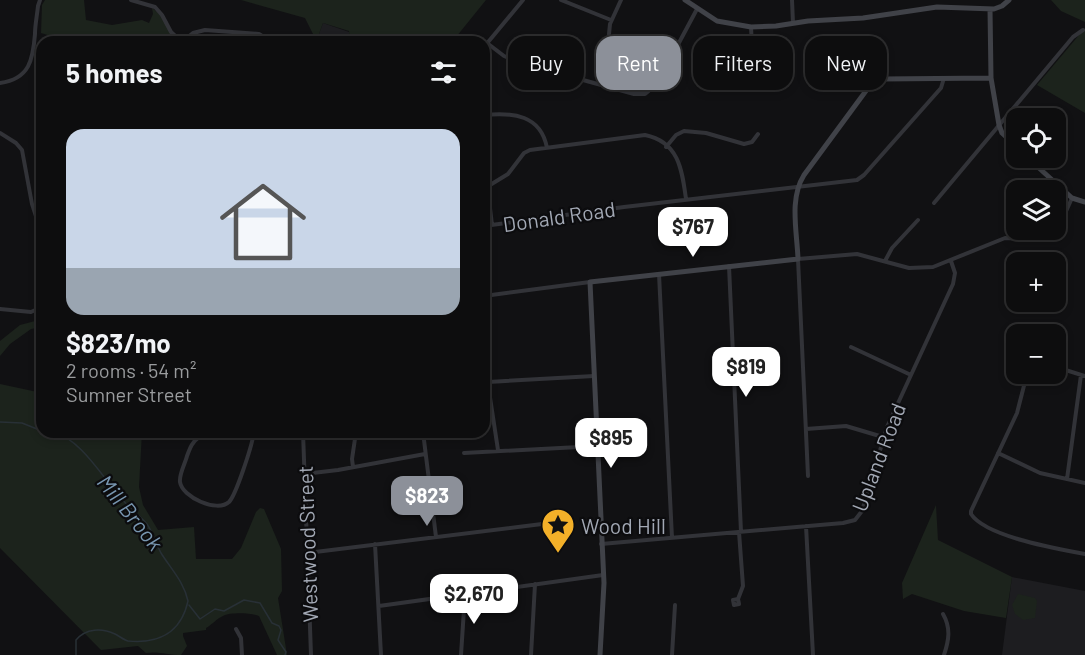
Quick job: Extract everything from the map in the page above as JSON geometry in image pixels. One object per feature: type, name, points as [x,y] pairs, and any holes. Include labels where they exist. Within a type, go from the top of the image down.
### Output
[{"type":"street","points":[[0,83],[18,77],[31,62],[34,55],[40,0]]},
{"type":"street","points":[[131,0],[155,7],[175,36]]},
{"type":"street","points":[[490,40],[522,0]]},
{"type":"street","points":[[561,0],[611,20]]},
{"type":"street","points":[[609,34],[611,20],[621,0]]},
{"type":"street","points":[[685,0],[717,21],[751,27],[863,18],[937,7],[990,9],[1000,7],[1009,0]]},
{"type":"street","points":[[792,0],[793,23]]},
{"type":"street","points":[[490,47],[521,63],[634,94],[645,94],[657,84],[697,9]]},
{"type":"street","points":[[990,9],[991,78],[999,126],[1006,138]]},
{"type":"street","points":[[751,27],[751,36]]},
{"type":"street","points":[[190,36],[196,31],[211,30],[263,36]]},
{"type":"street","points":[[934,203],[1073,37],[1083,30]]},
{"type":"street","name":"Donald Road","points":[[492,225],[686,199],[853,181],[862,178],[941,88],[944,78]]},
{"type":"street","points":[[808,476],[795,198],[797,187],[871,84],[880,79],[991,78]]},
{"type":"street","points":[[490,115],[507,114],[532,122],[543,133],[547,148]]},
{"type":"street","points":[[666,147],[676,135],[684,131],[706,133],[744,144],[752,142],[758,134]]},
{"type":"street","points":[[0,133],[20,146],[36,216]]},
{"type":"street","points":[[490,185],[510,172],[525,152],[643,135],[651,137],[675,155],[681,167],[686,199]]},
{"type":"street","points":[[1039,168],[1072,198],[1085,202]]},
{"type":"street","points":[[490,295],[729,265],[857,254],[905,267],[933,267],[1005,238],[1038,240],[1048,238],[1058,228],[1072,198]]},
{"type":"street","points":[[490,208],[492,225]]},
{"type":"street","points":[[885,261],[892,248],[918,220]]},
{"type":"street","name":"Upland Road","points":[[601,544],[847,523],[858,516],[883,436],[954,281],[951,261]]},
{"type":"street","points":[[729,265],[743,586],[738,599]]},
{"type":"street","points":[[659,274],[672,538]]},
{"type":"street","points":[[590,282],[604,575],[600,655]]},
{"type":"street","points":[[0,309],[31,312],[36,310]]},
{"type":"street","points":[[851,347],[911,375]]},
{"type":"street","points":[[1066,370],[1083,375],[1067,479]]},
{"type":"street","points":[[490,382],[595,376]]},
{"type":"street","points":[[1024,384],[1019,409],[970,511],[971,515],[983,524],[1020,540],[1085,554]]},
{"type":"street","points":[[490,396],[498,450]]},
{"type":"street","points":[[806,429],[849,426],[883,436]]},
{"type":"street","points":[[200,438],[192,444],[180,482],[183,490],[211,506],[228,503],[234,494],[253,438]]},
{"type":"street","name":"Westwood Street","points":[[302,438],[311,655]]},
{"type":"street","points":[[353,467],[351,459],[355,438]]},
{"type":"street","points":[[424,438],[436,537]]},
{"type":"street","points":[[464,453],[598,446]]},
{"type":"street","points":[[998,453],[1032,470],[1085,483]]},
{"type":"street","points":[[304,474],[425,454]]},
{"type":"street","points":[[307,553],[550,523]]},
{"type":"street","points":[[806,526],[813,655]]},
{"type":"street","points":[[375,544],[381,655]]},
{"type":"street","points":[[379,606],[604,575]]},
{"type":"street","points":[[531,655],[535,584]]},
{"type":"street","points":[[461,655],[465,594]]},
{"type":"street","points":[[672,655],[675,605]]},
{"type":"street","points":[[943,614],[949,633],[944,655]]},
{"type":"street","points":[[236,629],[241,637],[242,655]]},
{"type":"shaded area","points":[[45,0],[84,0],[86,20],[112,25],[142,20],[149,23],[153,14],[152,8],[161,15],[172,36],[51,36],[41,33],[42,5]]},
{"type":"shaded area","points":[[241,0],[486,0],[457,36],[349,36],[349,31],[323,23],[318,36],[312,36],[305,18]]},
{"type":"shaded area","points":[[1051,0],[1085,0],[1085,22],[1061,11]]},
{"type":"shaded area","points":[[323,23],[349,32],[349,36],[318,36]]},
{"type":"shaded area","points":[[1085,28],[1085,113],[1037,85]]},
{"type":"shaded area","points":[[36,321],[36,328],[31,329],[10,344],[0,356],[0,341],[20,325]]},
{"type":"shaded area","points":[[0,384],[36,392],[36,438],[142,438],[139,487],[143,505],[158,530],[194,527],[196,559],[232,559],[241,548],[256,512],[260,508],[264,509],[281,549],[282,591],[278,598],[287,655],[277,655],[259,616],[241,613],[223,616],[206,630],[183,633],[187,646],[181,655],[146,653],[138,646],[101,650],[0,548]]},
{"type":"shaded area","points":[[936,505],[938,540],[1012,577],[1006,618],[964,611],[912,594],[903,599],[902,583]]},
{"type":"shaded area","points":[[1012,577],[1085,591],[1085,655],[1002,655]]},
{"type":"shaded area","points":[[1018,594],[1035,598],[1037,601],[1035,618],[1023,620],[1015,614],[1012,605]]},
{"type":"waterway","name":"Mill Brook","points":[[0,422],[22,423],[36,429]]},
{"type":"waterway","name":"Mill Brook","points":[[66,438],[82,450],[124,502],[147,524],[161,553],[180,582],[188,601],[180,621],[167,634],[149,641],[128,641],[105,631],[89,631],[76,640],[76,655]]},
{"type":"waterway","points":[[189,605],[200,619],[215,609],[224,611],[244,600],[260,603],[272,623],[279,626],[281,630],[278,640],[286,652],[285,655]]},
{"type":"place","name":"Wood Hill","points":[[558,554]]}]
